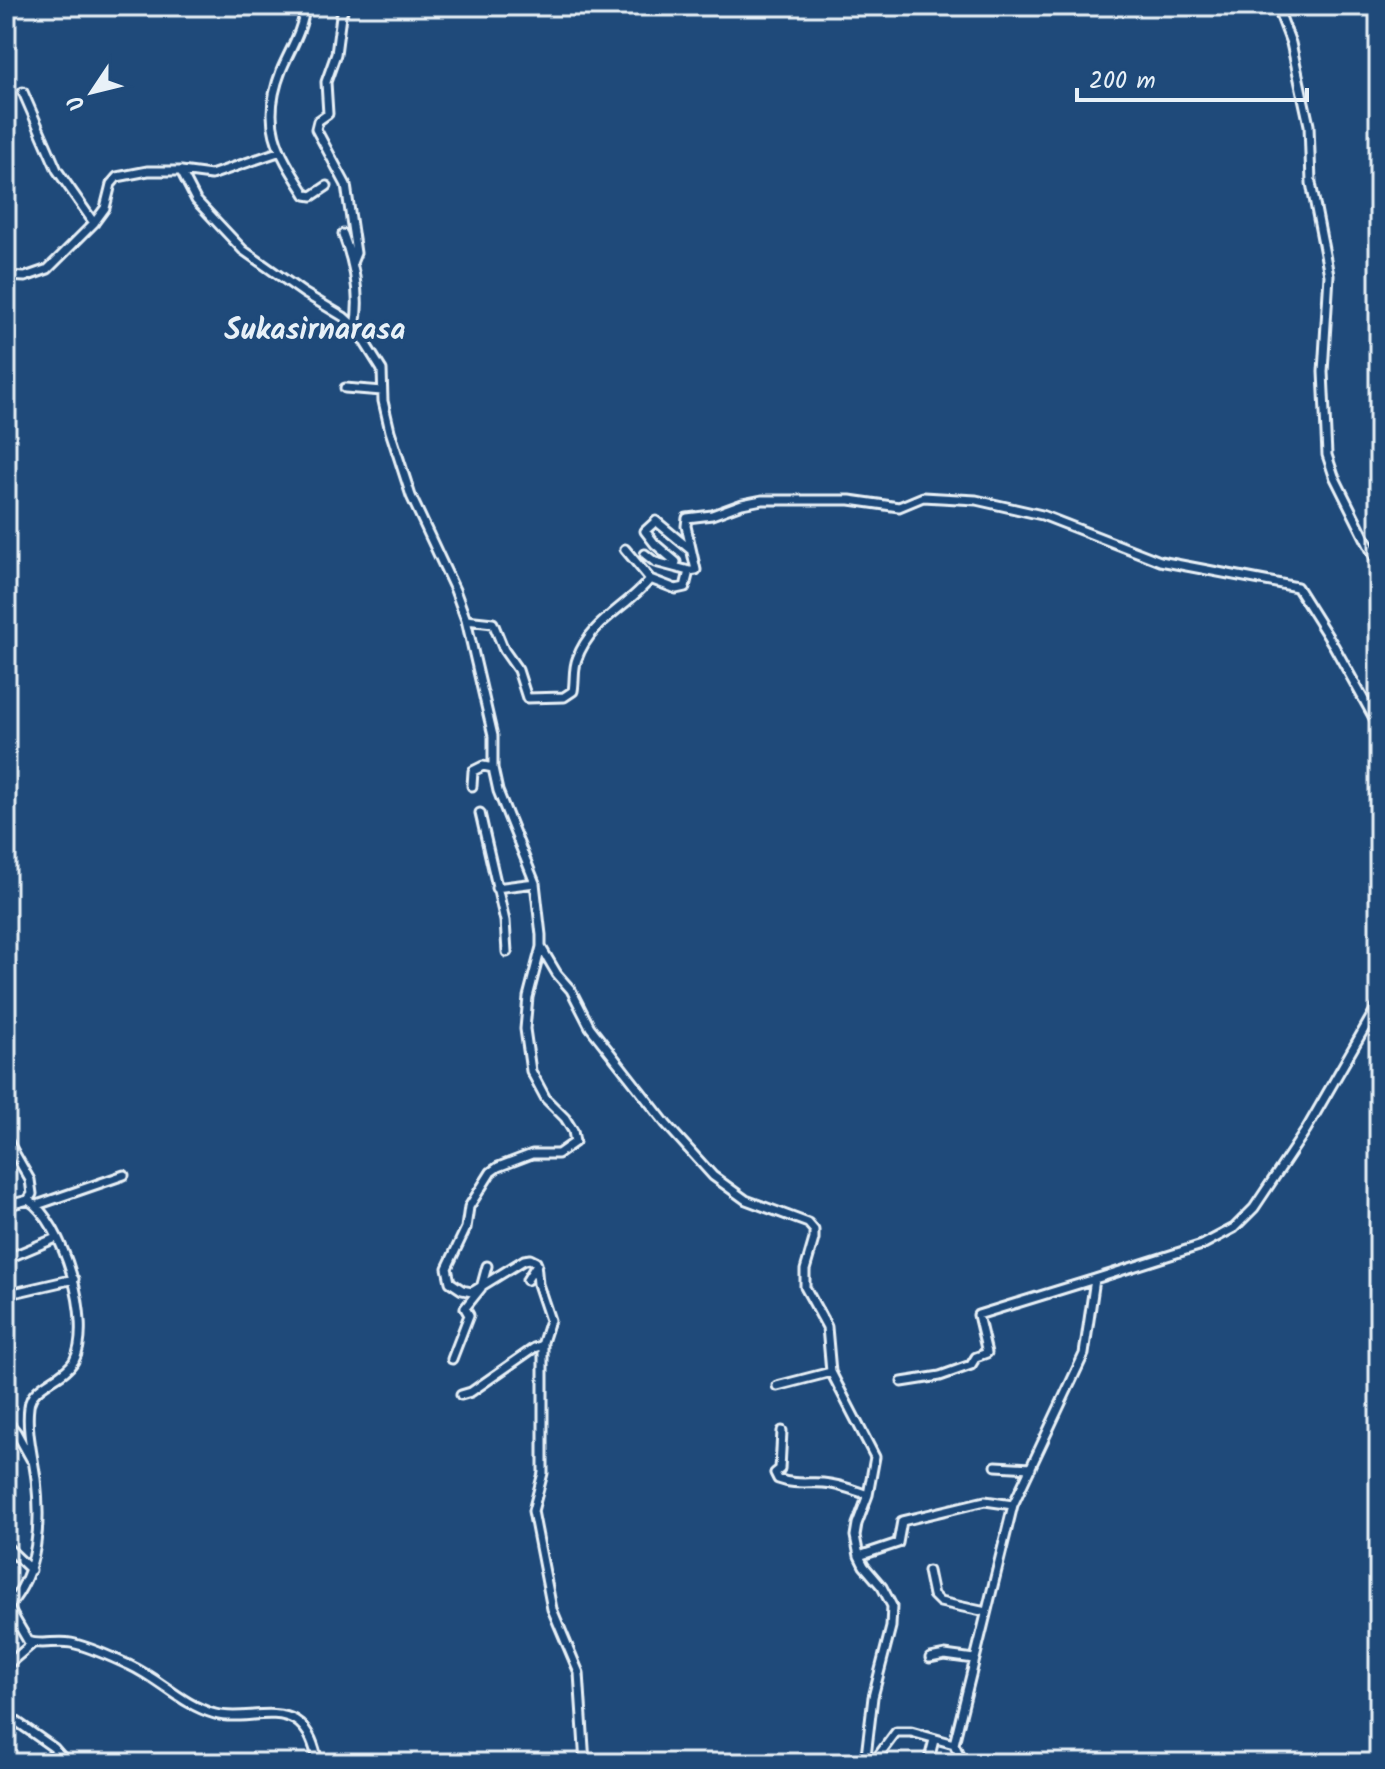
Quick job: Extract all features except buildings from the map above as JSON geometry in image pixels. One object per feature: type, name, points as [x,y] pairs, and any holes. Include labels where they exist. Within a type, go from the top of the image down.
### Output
[{"type":"street","points":[[305,6],[302,26],[282,71],[271,113],[278,152],[307,196],[327,186]]},
{"type":"street","points":[[345,6],[336,54],[326,82],[328,114],[318,121],[316,129],[346,185],[356,253],[352,263]]},
{"type":"street","points":[[1277,6],[1291,43],[1309,125],[1311,183],[1329,275],[1323,372],[1327,455],[1334,476],[1379,566]]},
{"type":"street","points":[[23,92],[57,170],[94,223]]},
{"type":"street","points":[[6,276],[25,277],[48,269],[94,223],[105,208],[111,184],[117,177],[148,171],[211,175],[278,152]]},
{"type":"street","points":[[181,171],[196,200],[243,250],[344,317],[355,327],[382,370],[382,391],[390,431],[411,496],[466,620],[493,736],[493,768],[498,791],[535,883],[541,947],[528,997],[525,1029],[531,1071],[546,1099],[565,1118],[575,1142],[558,1154],[532,1154],[498,1167],[472,1202],[466,1228],[448,1263],[447,1274],[450,1282],[472,1292],[524,1260],[533,1259],[537,1264],[538,1284],[550,1315],[543,1345],[543,1473],[533,1511],[552,1609],[579,1673],[585,1763]]},
{"type":"street","points":[[343,234],[352,263],[358,308],[355,327]]},
{"type":"street","points":[[345,388],[382,391]]},
{"type":"street","points":[[645,554],[655,562],[696,570],[687,518],[712,515],[762,500],[850,500],[899,507],[923,497],[976,500],[1042,515],[1160,561],[1297,587],[1379,727]]},
{"type":"street","points":[[674,567],[676,562],[650,538],[645,531],[647,527],[656,521],[664,525],[693,551]]},
{"type":"street","points":[[625,549],[650,579],[667,586],[682,588],[688,583],[689,571]]},
{"type":"street","points":[[466,620],[493,623],[504,650],[518,670],[527,698],[564,697],[573,691],[577,659],[601,622],[642,590],[650,579]]},
{"type":"street","points":[[472,786],[473,771],[483,766],[493,768]]},
{"type":"street","points":[[480,813],[505,921],[507,952]]},
{"type":"street","points":[[496,888],[535,883]]},
{"type":"street","points":[[541,947],[571,990],[590,1027],[666,1124],[713,1176],[746,1200],[812,1226],[815,1234],[804,1280],[807,1294],[827,1327],[831,1372],[875,1457],[868,1495],[855,1536],[859,1556],[892,1606],[891,1627],[873,1697],[866,1756],[870,1763],[896,1732],[911,1732],[954,1744]]},
{"type":"street","points":[[902,1382],[940,1376],[971,1365],[976,1357],[987,1353],[978,1315],[1202,1245],[1234,1228],[1254,1208],[1306,1130],[1379,1003]]},
{"type":"street","points":[[6,1138],[30,1180],[32,1194],[28,1200],[6,1203]]},
{"type":"street","points":[[37,1205],[124,1175]]},
{"type":"street","points":[[28,1200],[37,1205],[74,1279],[80,1343],[73,1363],[64,1373],[37,1390],[30,1401],[28,1423],[38,1505],[37,1538],[31,1570],[18,1595],[7,1606],[28,1641],[33,1643],[56,1641],[83,1646],[133,1667],[177,1696],[217,1715],[272,1716],[295,1720],[311,1739],[318,1763]]},
{"type":"street","points":[[6,1259],[56,1238]]},
{"type":"street","points":[[527,1280],[537,1264]]},
{"type":"street","points":[[452,1359],[469,1315],[465,1308],[481,1288],[487,1266]]},
{"type":"street","points":[[18,1292],[74,1279]]},
{"type":"street","points":[[963,1763],[954,1744],[1013,1505],[1084,1354],[1095,1279]]},
{"type":"street","points":[[461,1395],[471,1392],[534,1348],[543,1345]]},
{"type":"street","points":[[777,1386],[831,1372]]},
{"type":"street","points":[[6,1420],[33,1463]]},
{"type":"street","points":[[782,1431],[780,1469],[775,1473],[778,1479],[790,1484],[843,1486],[868,1495]]},
{"type":"street","points":[[6,1439],[16,1432]]},
{"type":"street","points":[[996,1466],[1031,1468]]},
{"type":"street","points":[[859,1556],[898,1543],[902,1521],[985,1501],[1013,1505]]},
{"type":"street","points":[[6,1546],[31,1570]]},
{"type":"street","points":[[928,1571],[933,1595],[940,1602],[986,1612]]},
{"type":"street","points":[[6,1666],[33,1643]]},
{"type":"street","points":[[930,1658],[945,1655],[974,1659]]},
{"type":"street","points":[[6,1714],[54,1748],[67,1763]]},
{"type":"street","points":[[928,1763],[934,1740]]},
{"type":"district","name":"Sukasirnarasa","points":[[315,331]]}]
